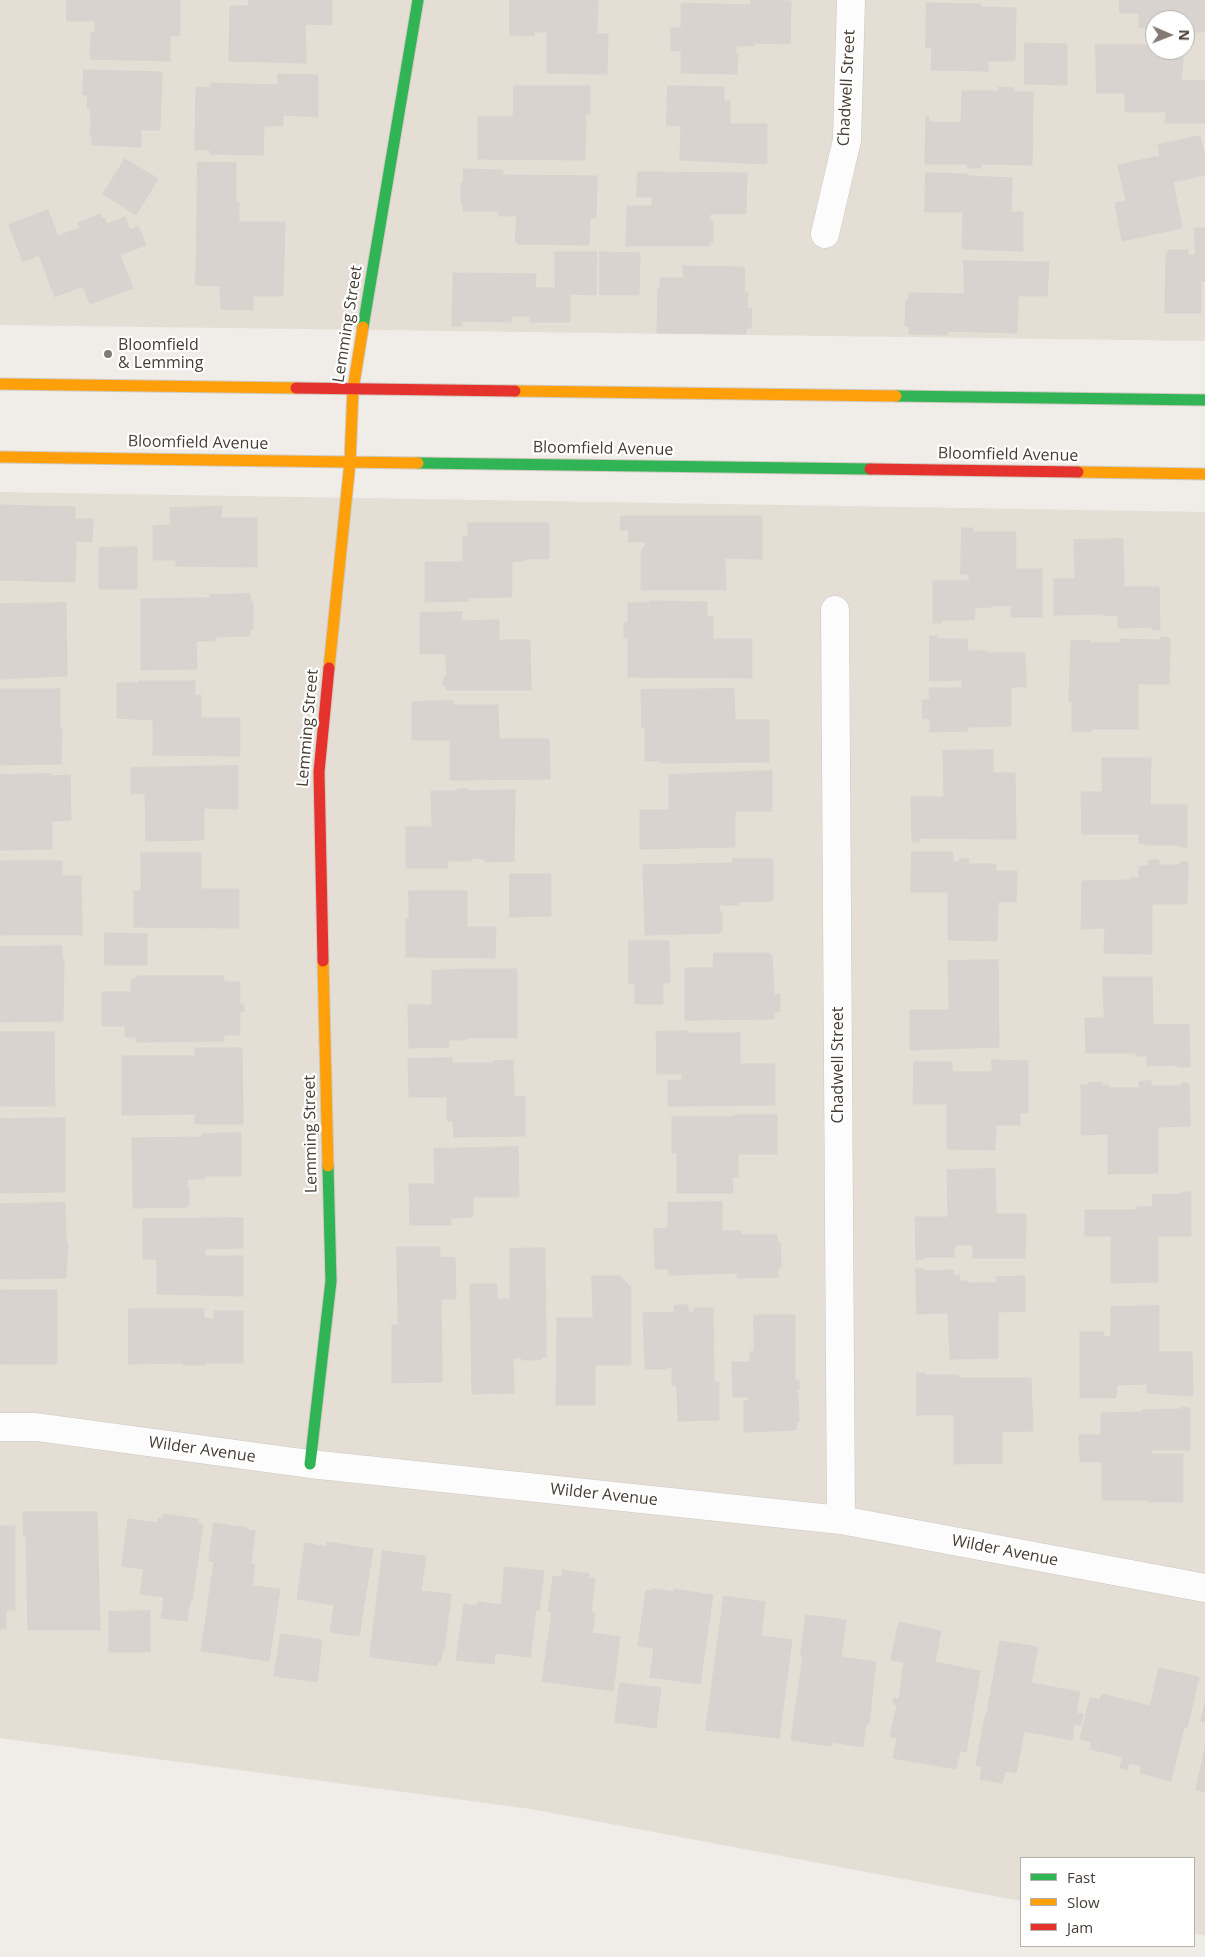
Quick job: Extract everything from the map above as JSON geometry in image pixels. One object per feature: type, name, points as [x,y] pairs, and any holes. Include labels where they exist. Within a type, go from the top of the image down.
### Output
[{"type":"street","name":"Lemming Street","points":[[310,1464],[330,1282],[319,772],[350,462],[353,389],[418,0]]},
{"type":"street","name":"Chadwell Street","points":[[825,234],[847,140],[851,0]]},
{"type":"street","points":[[0,384],[1205,400]]},
{"type":"street","name":"Bloomfield Avenue","points":[[0,457],[1205,474]]},
{"type":"street","name":"Chadwell Street","points":[[835,610],[841,1520]]},
{"type":"street","name":"Wilder Avenue","points":[[0,1427],[36,1428],[310,1464],[841,1520],[1205,1588]]},
{"type":"shaded area","points":[[0,0],[1205,0],[1205,341],[0,325]]},
{"type":"shaded area","points":[[0,492],[1205,512],[1205,1936],[1195,1933],[1195,1857],[1020,1857],[1020,1901],[531,1809],[0,1738]]},
{"type":"building","points":[[67,0],[180,0],[180,36],[170,36],[170,61],[90,59],[91,32],[95,32],[95,21],[67,21]]},
{"type":"building","points":[[249,0],[332,0],[332,25],[305,24],[306,63],[229,61],[230,6],[248,6]]},
{"type":"building","points":[[510,0],[598,0],[597,34],[608,34],[607,74],[547,73],[547,32],[534,32],[534,36],[510,35]]},
{"type":"building","points":[[751,0],[791,1],[790,44],[754,43],[754,46],[736,46],[736,54],[738,54],[737,74],[681,73],[681,51],[671,50],[671,28],[681,28],[681,3],[751,5]]},
{"type":"building","points":[[1120,0],[1205,0],[1205,32],[1195,32],[1195,10],[1145,10],[1145,28],[1139,28],[1139,13],[1120,13]]},
{"type":"building","points":[[927,3],[981,4],[981,7],[1016,8],[1015,61],[988,61],[988,71],[931,70],[932,48],[926,48]]},
{"type":"building","points":[[1025,43],[1067,44],[1067,85],[1025,84]]},
{"type":"building","points":[[1096,45],[1145,45],[1145,60],[1183,60],[1181,81],[1205,80],[1205,123],[1165,123],[1166,112],[1125,112],[1125,93],[1097,93]]},
{"type":"building","points":[[84,70],[162,72],[160,130],[141,130],[141,147],[92,145],[92,137],[90,137],[90,127],[92,127],[90,108],[87,108],[88,95],[83,95]]},
{"type":"building","points":[[278,74],[318,75],[318,117],[283,115],[283,126],[264,126],[263,155],[210,154],[210,150],[195,150],[196,87],[210,88],[210,83],[278,85]]},
{"type":"building","points":[[514,86],[590,86],[590,115],[586,114],[585,160],[478,159],[478,117],[513,117]]},
{"type":"building","points":[[668,86],[724,87],[724,101],[730,101],[730,124],[767,124],[767,164],[680,160],[681,126],[667,125]]},
{"type":"building","points":[[999,87],[1014,88],[1014,92],[1033,92],[1032,165],[981,164],[981,168],[967,168],[967,164],[925,164],[926,116],[929,116],[929,122],[961,123],[962,91],[999,91]]},
{"type":"building","points":[[1200,136],[1205,159],[1205,175],[1173,182],[1182,228],[1122,241],[1115,203],[1126,201],[1118,165],[1160,156],[1158,145]]},
{"type":"building","points":[[125,159],[158,179],[136,215],[103,194]]},
{"type":"building","points":[[198,162],[236,163],[236,203],[239,203],[239,222],[285,222],[283,296],[253,296],[253,310],[221,309],[220,286],[196,285]]},
{"type":"building","points":[[464,169],[503,170],[503,175],[597,176],[596,218],[590,218],[589,245],[517,244],[515,241],[517,216],[498,216],[499,211],[463,211],[461,183],[463,183]]},
{"type":"building","points":[[638,172],[747,173],[746,214],[710,214],[710,221],[713,221],[713,242],[710,242],[710,246],[626,246],[627,206],[652,206],[652,197],[637,197]]},
{"type":"building","points":[[926,173],[1012,178],[1011,212],[1023,212],[1023,251],[962,249],[963,212],[925,212]]},
{"type":"building","points":[[48,210],[58,236],[80,228],[78,223],[100,214],[107,224],[125,217],[130,230],[138,226],[146,245],[120,255],[133,288],[90,304],[83,286],[55,297],[39,255],[23,262],[9,225]]},
{"type":"building","points":[[1195,228],[1205,228],[1205,281],[1201,281],[1201,313],[1165,313],[1166,254],[1168,254],[1168,250],[1188,250],[1188,255],[1195,255]]},
{"type":"building","points":[[555,252],[597,252],[596,295],[570,294],[570,322],[530,322],[530,316],[511,316],[511,322],[462,321],[462,326],[452,326],[453,273],[536,274],[535,288],[555,288]]},
{"type":"building","points":[[600,252],[640,253],[639,295],[600,295]]},
{"type":"building","points":[[964,261],[1049,262],[1047,296],[1018,296],[1017,333],[947,331],[947,335],[909,334],[909,326],[905,326],[906,300],[909,300],[909,293],[964,294]]},
{"type":"building","points":[[683,266],[743,267],[745,269],[744,293],[748,293],[747,308],[752,308],[751,328],[746,328],[746,334],[657,333],[660,278],[684,278]]},
{"type":"building","points":[[0,505],[75,507],[75,519],[93,519],[92,542],[76,541],[75,582],[0,580]]},
{"type":"building","points":[[222,507],[221,518],[257,518],[257,567],[176,566],[176,560],[153,560],[153,526],[170,525],[170,508]]},
{"type":"building","points":[[762,516],[762,559],[725,558],[726,590],[641,590],[641,552],[647,542],[628,542],[629,530],[620,530],[621,517]]},
{"type":"building","points":[[468,523],[549,523],[549,559],[524,559],[524,561],[512,562],[512,597],[469,598],[469,601],[425,602],[425,562],[463,562],[463,537],[468,537]]},
{"type":"building","points":[[962,528],[973,528],[973,532],[1016,532],[1016,569],[1042,569],[1042,617],[1011,617],[1011,606],[991,606],[975,608],[974,620],[941,620],[941,623],[933,623],[933,581],[969,581],[969,574],[961,574]]},
{"type":"building","points":[[1123,539],[1124,587],[1159,587],[1160,630],[1152,630],[1152,627],[1118,628],[1118,615],[1054,615],[1054,579],[1075,579],[1074,540]]},
{"type":"building","points":[[137,547],[137,589],[99,589],[99,548]]},
{"type":"building","points":[[250,594],[250,602],[253,601],[253,629],[250,629],[250,636],[215,637],[215,641],[196,641],[197,669],[141,670],[141,599],[210,598],[210,595]]},
{"type":"building","points":[[650,601],[707,602],[707,617],[713,617],[713,639],[752,639],[752,678],[628,677],[628,638],[624,638],[624,623],[628,623],[628,603],[650,603]]},
{"type":"building","points":[[66,603],[67,676],[0,679],[0,604]]},
{"type":"building","points":[[462,612],[461,621],[499,620],[499,640],[530,640],[531,690],[446,690],[446,686],[443,686],[444,677],[447,677],[446,654],[420,654],[420,613]]},
{"type":"building","points":[[930,636],[937,636],[937,639],[967,639],[968,651],[1025,653],[1026,687],[1011,687],[1011,726],[968,727],[968,731],[930,732],[930,718],[923,719],[922,700],[930,700],[929,688],[962,688],[962,680],[930,681]]},
{"type":"building","points":[[1161,637],[1170,638],[1169,684],[1138,684],[1138,729],[1091,729],[1091,732],[1072,731],[1072,702],[1069,702],[1071,641],[1090,640],[1090,643],[1120,643],[1120,639],[1161,640]]},
{"type":"building","points":[[139,681],[195,681],[195,696],[201,695],[201,718],[240,718],[240,756],[153,755],[153,720],[117,718],[117,683],[139,683]]},
{"type":"building","points":[[0,689],[60,689],[61,764],[0,765]]},
{"type":"building","points":[[734,689],[735,720],[769,720],[769,762],[661,763],[661,761],[645,761],[645,728],[642,728],[641,690]]},
{"type":"building","points":[[453,701],[454,705],[498,705],[499,739],[549,739],[550,779],[450,780],[450,740],[412,740],[412,702]]},
{"type":"building","points":[[993,750],[993,773],[1015,773],[1016,839],[919,838],[919,842],[912,842],[911,797],[944,797],[943,751]]},
{"type":"building","points":[[1102,758],[1151,758],[1150,805],[1187,805],[1187,847],[1180,847],[1180,845],[1145,845],[1145,843],[1139,843],[1139,834],[1082,834],[1081,792],[1102,792]]},
{"type":"building","points":[[238,766],[238,809],[204,808],[204,840],[146,841],[145,793],[131,794],[131,768]]},
{"type":"building","points":[[772,771],[772,811],[735,811],[735,847],[640,849],[640,810],[669,810],[669,775]]},
{"type":"building","points":[[51,774],[51,776],[70,775],[71,820],[52,821],[52,849],[0,850],[0,775]]},
{"type":"building","points":[[458,789],[468,789],[468,791],[515,790],[514,861],[485,862],[485,859],[471,858],[471,861],[448,861],[448,868],[406,868],[406,827],[432,827],[431,791],[458,791]]},
{"type":"building","points":[[912,852],[953,852],[953,862],[959,862],[960,859],[969,859],[969,864],[996,864],[996,871],[1017,871],[1016,902],[998,902],[997,941],[948,940],[948,892],[911,892]]},
{"type":"building","points":[[141,853],[201,853],[201,889],[239,889],[239,928],[134,927],[134,891],[141,891]]},
{"type":"building","points":[[733,859],[773,859],[773,901],[738,902],[738,905],[719,905],[720,912],[722,912],[722,931],[720,933],[645,935],[643,865],[733,863]]},
{"type":"building","points":[[1149,860],[1159,860],[1159,865],[1181,865],[1181,862],[1188,862],[1187,904],[1152,904],[1152,954],[1104,953],[1105,928],[1081,929],[1082,881],[1130,880],[1130,878],[1139,878],[1139,867],[1149,865]]},
{"type":"building","points":[[0,861],[62,861],[62,876],[81,876],[82,935],[0,935]]},
{"type":"building","points":[[510,874],[551,874],[551,916],[510,917]]},
{"type":"building","points":[[409,891],[467,891],[467,927],[496,927],[495,958],[406,957],[406,919],[409,919]]},
{"type":"building","points":[[105,933],[147,934],[147,965],[105,965]]},
{"type":"building","points":[[629,941],[669,941],[670,983],[663,983],[663,1004],[635,1004],[635,983],[629,983]]},
{"type":"building","points":[[62,946],[62,959],[64,959],[63,1021],[0,1022],[0,947]]},
{"type":"building","points":[[714,953],[769,953],[772,955],[774,995],[780,994],[780,1012],[774,1012],[774,1019],[685,1020],[685,968],[713,968]]},
{"type":"building","points":[[998,960],[999,1047],[910,1050],[910,1010],[949,1010],[948,961]]},
{"type":"building","points":[[517,969],[517,1038],[466,1038],[466,1040],[449,1040],[449,1047],[409,1048],[408,1005],[432,1005],[432,971]]},
{"type":"building","points":[[137,976],[224,976],[224,982],[240,982],[240,1005],[244,1005],[244,1012],[240,1012],[240,1035],[224,1035],[224,1041],[136,1042],[136,1037],[125,1037],[125,1026],[102,1026],[102,992],[131,992],[131,979],[136,979]]},
{"type":"building","points":[[1103,977],[1152,977],[1153,1025],[1189,1024],[1190,1067],[1178,1067],[1178,1065],[1147,1066],[1147,1056],[1136,1056],[1136,1053],[1086,1053],[1085,1018],[1104,1018]]},
{"type":"building","points":[[687,1031],[687,1033],[740,1033],[740,1064],[775,1064],[775,1105],[668,1106],[668,1080],[682,1080],[682,1074],[657,1074],[656,1032]]},
{"type":"building","points":[[0,1032],[54,1032],[55,1106],[0,1106]]},
{"type":"building","points":[[195,1048],[242,1048],[243,1124],[195,1124],[195,1114],[122,1115],[122,1056],[196,1056]]},
{"type":"building","points":[[452,1058],[452,1063],[494,1063],[494,1061],[513,1060],[514,1096],[525,1097],[525,1136],[454,1137],[453,1121],[447,1121],[447,1097],[409,1097],[408,1059]]},
{"type":"building","points":[[992,1060],[1028,1061],[1028,1113],[1020,1113],[1020,1125],[996,1125],[995,1150],[947,1149],[947,1104],[913,1104],[914,1062],[952,1062],[952,1072],[992,1072]]},
{"type":"building","points":[[1151,1081],[1151,1086],[1182,1086],[1182,1083],[1189,1083],[1190,1126],[1158,1127],[1158,1173],[1108,1174],[1108,1134],[1081,1135],[1081,1085],[1102,1082],[1102,1085],[1109,1085],[1109,1088],[1140,1088],[1139,1082]]},
{"type":"building","points":[[734,1115],[777,1115],[777,1154],[738,1154],[738,1177],[732,1177],[733,1193],[677,1193],[677,1153],[672,1153],[672,1117],[734,1117]]},
{"type":"building","points":[[65,1118],[65,1192],[0,1193],[0,1119]]},
{"type":"building","points":[[241,1133],[241,1176],[205,1176],[205,1179],[187,1179],[189,1204],[187,1207],[133,1208],[132,1138],[202,1137],[203,1134]]},
{"type":"building","points":[[518,1147],[519,1197],[473,1197],[473,1217],[451,1218],[451,1225],[410,1225],[409,1184],[435,1184],[434,1149]]},
{"type":"building","points":[[995,1169],[996,1214],[1026,1214],[1025,1258],[973,1258],[973,1245],[955,1245],[954,1257],[924,1257],[924,1259],[916,1260],[915,1217],[948,1217],[947,1170]]},
{"type":"building","points":[[1183,1192],[1191,1192],[1191,1236],[1158,1236],[1158,1282],[1111,1283],[1111,1236],[1085,1236],[1085,1210],[1136,1210],[1137,1207],[1153,1207],[1152,1195],[1183,1194]]},
{"type":"building","points":[[722,1202],[722,1231],[741,1231],[741,1235],[777,1235],[777,1242],[780,1242],[781,1268],[778,1268],[778,1277],[737,1278],[737,1273],[669,1275],[669,1269],[655,1269],[654,1229],[668,1228],[668,1203]]},
{"type":"building","points":[[65,1203],[66,1242],[68,1242],[66,1278],[0,1279],[0,1204]]},
{"type":"building","points":[[243,1218],[243,1248],[205,1249],[205,1256],[243,1256],[243,1296],[157,1294],[157,1259],[143,1259],[143,1219]]},
{"type":"building","points":[[397,1247],[440,1247],[440,1257],[455,1258],[456,1299],[441,1299],[442,1382],[392,1383],[392,1325],[398,1325]]},
{"type":"building","points":[[545,1248],[546,1357],[541,1357],[541,1360],[513,1358],[514,1393],[472,1394],[470,1284],[497,1284],[497,1299],[510,1299],[510,1249]]},
{"type":"building","points":[[916,1269],[923,1269],[924,1271],[954,1270],[954,1276],[959,1275],[960,1281],[968,1281],[968,1283],[996,1283],[996,1277],[1025,1276],[1025,1311],[998,1312],[998,1358],[950,1359],[948,1313],[917,1314]]},
{"type":"building","points":[[592,1276],[620,1276],[631,1287],[631,1365],[595,1365],[595,1405],[556,1405],[557,1318],[593,1318]]},
{"type":"building","points":[[0,1290],[57,1290],[57,1364],[0,1364]]},
{"type":"building","points":[[688,1305],[688,1312],[694,1312],[694,1308],[713,1308],[714,1382],[719,1382],[719,1420],[678,1421],[677,1386],[672,1385],[672,1367],[666,1369],[646,1369],[645,1367],[643,1313],[675,1312],[674,1306]]},
{"type":"building","points":[[1159,1306],[1159,1352],[1192,1352],[1193,1396],[1147,1393],[1147,1384],[1117,1385],[1116,1398],[1080,1398],[1080,1332],[1104,1332],[1104,1337],[1111,1336],[1111,1307]]},
{"type":"building","points":[[129,1309],[204,1309],[204,1318],[214,1319],[214,1311],[243,1311],[243,1363],[205,1363],[205,1365],[183,1365],[184,1363],[129,1364]]},
{"type":"building","points":[[754,1315],[795,1315],[795,1380],[799,1380],[799,1390],[796,1390],[796,1393],[798,1393],[799,1422],[797,1422],[796,1430],[744,1432],[744,1401],[749,1400],[749,1397],[733,1397],[732,1362],[750,1362],[750,1352],[754,1351]]},
{"type":"building","points":[[917,1373],[925,1373],[925,1375],[958,1375],[959,1378],[1031,1378],[1033,1431],[1002,1432],[1002,1463],[954,1464],[954,1415],[917,1415]]},
{"type":"building","points":[[1182,1407],[1190,1408],[1190,1450],[1151,1450],[1151,1454],[1183,1454],[1183,1502],[1102,1500],[1102,1462],[1080,1462],[1079,1435],[1101,1435],[1101,1413],[1142,1412],[1142,1410],[1182,1409]]},
{"type":"building","points":[[23,1512],[97,1512],[100,1630],[28,1630],[26,1535],[24,1535]]},
{"type":"building","points":[[163,1514],[198,1519],[198,1524],[203,1524],[192,1601],[190,1601],[187,1621],[161,1618],[164,1597],[140,1594],[144,1569],[122,1566],[128,1519],[157,1523],[158,1518],[163,1518]]},
{"type":"building","points":[[214,1523],[255,1531],[251,1564],[255,1564],[252,1586],[280,1589],[269,1661],[201,1651],[214,1562],[209,1561]]},
{"type":"building","points":[[0,1526],[15,1526],[15,1610],[6,1610],[6,1629],[0,1629]]},
{"type":"building","points":[[327,1542],[373,1549],[359,1636],[330,1632],[334,1605],[297,1599],[305,1543],[327,1547]]},
{"type":"building","points":[[383,1551],[426,1556],[421,1591],[451,1594],[444,1651],[442,1651],[441,1661],[438,1661],[437,1666],[370,1657]]},
{"type":"building","points":[[505,1567],[544,1571],[539,1610],[536,1609],[530,1657],[495,1653],[494,1664],[456,1660],[464,1604],[477,1606],[478,1602],[501,1605]]},
{"type":"building","points":[[562,1570],[589,1574],[588,1578],[595,1579],[591,1613],[595,1613],[592,1633],[620,1637],[613,1691],[542,1681],[552,1612],[548,1612],[553,1577],[562,1576]]},
{"type":"building","points":[[653,1589],[674,1592],[674,1589],[713,1595],[700,1684],[650,1677],[654,1648],[638,1646],[646,1590],[653,1591]]},
{"type":"building","points":[[724,1596],[765,1602],[761,1636],[792,1640],[779,1738],[706,1730]]},
{"type":"building","points":[[150,1611],[150,1652],[109,1652],[109,1612]]},
{"type":"building","points":[[806,1615],[846,1620],[841,1657],[876,1662],[869,1724],[866,1724],[863,1747],[832,1742],[831,1746],[791,1740],[803,1656],[801,1656]]},
{"type":"building","points":[[899,1622],[941,1631],[935,1662],[980,1671],[966,1752],[960,1751],[956,1769],[893,1758],[897,1738],[890,1737],[897,1705],[893,1704],[894,1698],[899,1700],[904,1662],[891,1660]]},
{"type":"building","points":[[281,1634],[322,1640],[317,1682],[274,1676]]},
{"type":"building","points":[[1000,1641],[1038,1647],[1031,1683],[1080,1692],[1076,1713],[1083,1714],[1081,1725],[1074,1724],[1072,1740],[1024,1731],[1016,1773],[1005,1771],[1002,1783],[980,1779],[982,1766],[976,1765]]},
{"type":"building","points":[[1159,1668],[1199,1677],[1187,1728],[1184,1728],[1171,1781],[1140,1773],[1142,1766],[1129,1763],[1127,1770],[1120,1768],[1123,1757],[1090,1749],[1092,1742],[1080,1739],[1090,1698],[1100,1700],[1102,1694],[1150,1706]]},
{"type":"building","points":[[620,1683],[661,1688],[656,1728],[615,1722]]},
{"type":"building","points":[[1205,1702],[1205,1722],[1201,1721]]},
{"type":"building","points":[[1205,1749],[1205,1792],[1196,1790]]},
{"type":"traffic: fast","points":[[363,327],[418,0]]},
{"type":"traffic: fast","points":[[896,396],[1205,400]]},
{"type":"traffic: fast","points":[[418,463],[870,469]]},
{"type":"traffic: fast","points":[[310,1464],[331,1281],[328,1166]]},
{"type":"traffic: slow","points":[[329,668],[350,462],[353,389],[363,327]]},
{"type":"traffic: slow","points":[[0,384],[296,388]]},
{"type":"traffic: slow","points":[[515,391],[896,396]]},
{"type":"traffic: slow","points":[[0,457],[418,463]]},
{"type":"traffic: slow","points":[[1078,472],[1205,474]]},
{"type":"traffic: slow","points":[[323,961],[328,1166]]},
{"type":"traffic: jam","points":[[296,388],[515,391]]},
{"type":"traffic: jam","points":[[870,469],[1078,472]]},
{"type":"traffic: jam","points":[[323,961],[319,772],[329,668]]},
{"type":"place","name":"Bloomfield & Lemming","points":[[108,354]]}]
